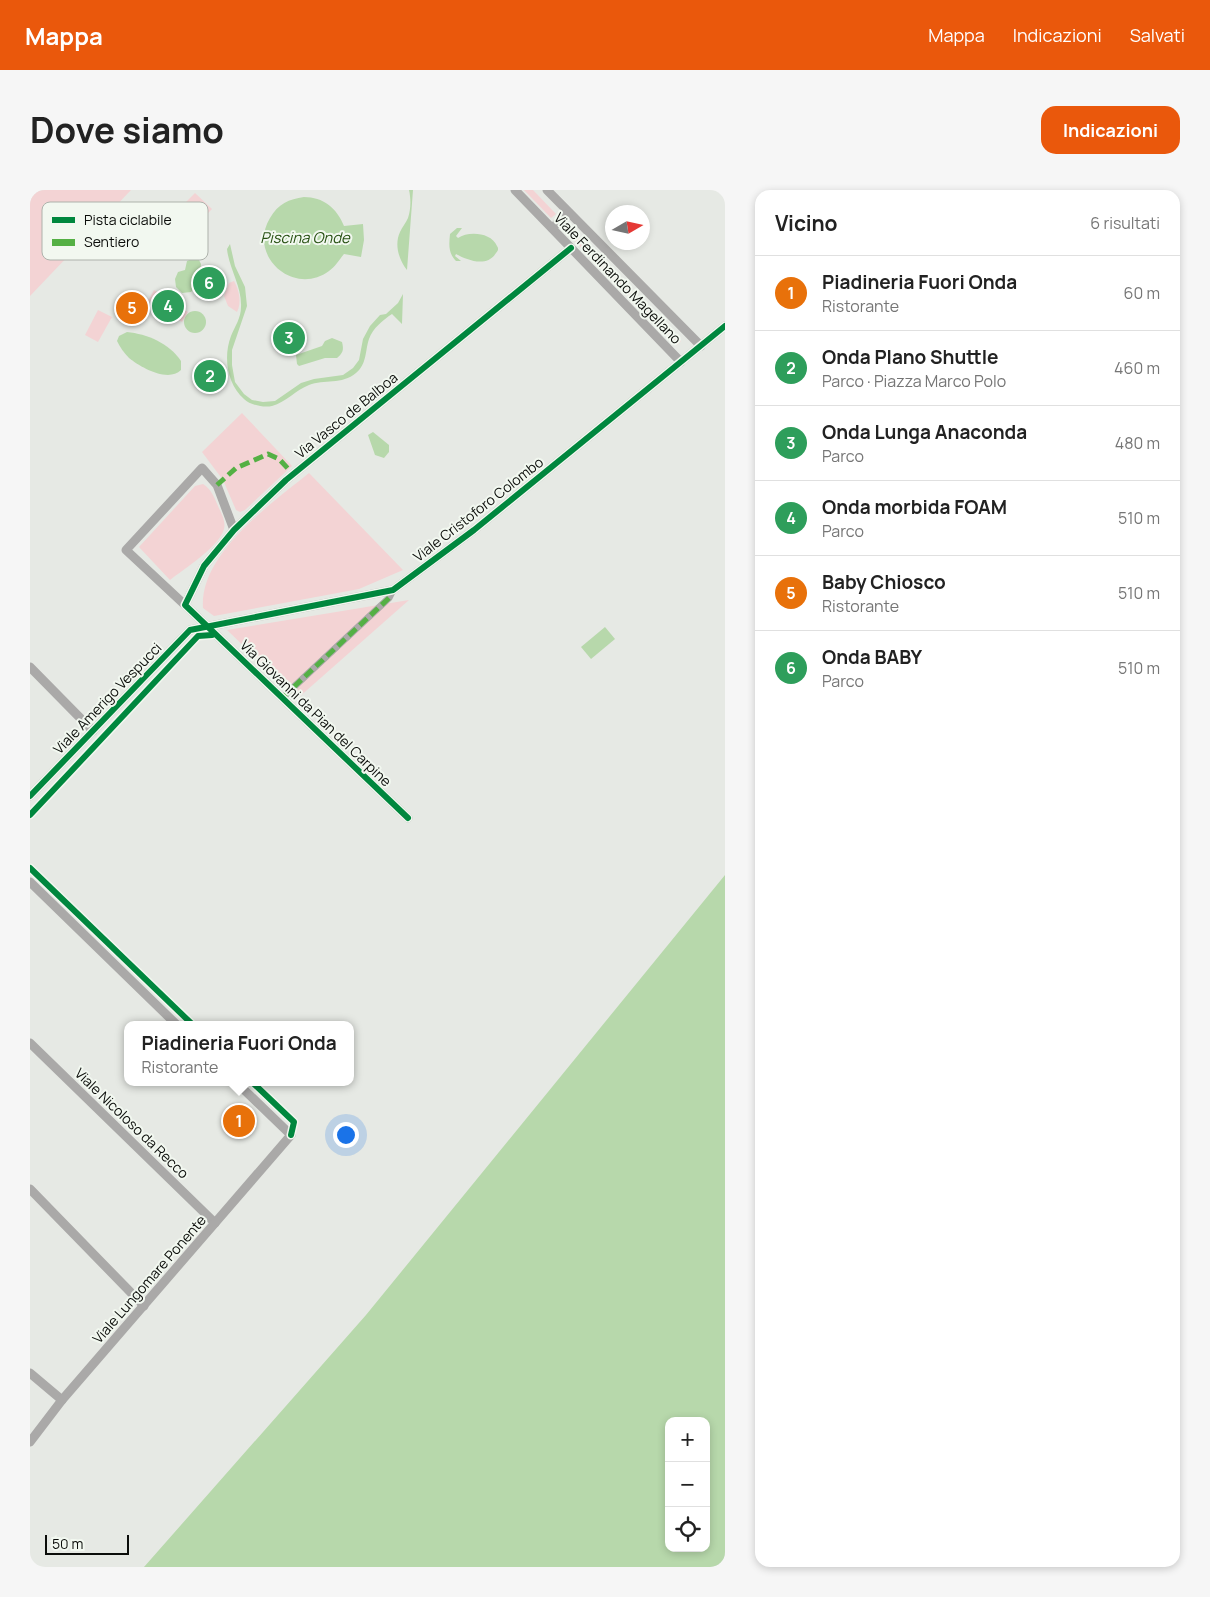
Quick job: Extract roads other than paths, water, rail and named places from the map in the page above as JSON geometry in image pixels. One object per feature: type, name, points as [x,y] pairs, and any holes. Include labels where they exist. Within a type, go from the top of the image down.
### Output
[{"type":"street","name":"Viale Ferdinando Magellano","points":[[516,190],[681,362]]},
{"type":"street","name":"Viale Ferdinando Magellano","points":[[547,190],[701,346]]},
{"type":"street","points":[[552,228],[569,213]]},
{"type":"street","name":"Via Vasco de Balboa","points":[[185,605],[204,566],[234,530],[286,480],[571,248]]},
{"type":"street","name":"Viale Cristoforo Colombo","points":[[207,626],[393,590],[474,530],[725,326]]},
{"type":"street","points":[[207,626],[126,550],[202,468],[217,485],[234,530]]},
{"type":"street","points":[[283,697],[389,598],[393,590]]},
{"type":"street","name":"Via Giovanni da Pian del Carpine","points":[[207,626],[408,818]]},
{"type":"street","name":"Viale Amerigo Vespucci","points":[[30,796],[190,630],[207,626]]},
{"type":"street","name":"Viale Amerigo Vespucci","points":[[30,667],[92,731]]},
{"type":"street","points":[[30,882],[173,1021]]},
{"type":"street","name":"Viale Nicoloso da Recco","points":[[30,1043],[214,1223]]},
{"type":"street","name":"Viale Lungomare Ponente","points":[[30,1442],[62,1400],[291,1135],[240,1086]]},
{"type":"street","points":[[30,1189],[144,1306]]},
{"type":"street","points":[[30,1373],[62,1400]]},
{"type":"water","points":[[409,190],[413,190],[407,270],[400,257],[397,242],[409,215]]},
{"type":"water","name":"Piscina Onde","points":[[304,197],[323,201],[333,209],[344,226],[363,224],[364,240],[361,257],[344,254],[329,271],[315,278],[302,279],[289,276],[278,268],[269,258],[265,246],[264,232],[273,213],[280,206],[293,199]]},
{"type":"water","points":[[457,228],[462,228],[456,236],[458,238],[467,234],[485,235],[494,241],[498,250],[488,260],[471,260],[456,254],[455,256],[461,261],[456,261],[450,252],[449,241],[450,234]]},
{"type":"water","points":[[230,244],[235,266],[245,287],[247,306],[232,350],[232,365],[235,382],[244,394],[252,400],[263,402],[275,401],[301,383],[343,375],[353,368],[359,360],[363,339],[370,326],[380,315],[386,314],[398,303],[403,294],[402,324],[392,314],[373,331],[362,366],[351,377],[309,385],[282,402],[269,407],[250,403],[238,393],[228,370],[227,353],[231,336],[241,311],[240,292],[228,256],[227,249]]},
{"type":"water","points":[[199,260],[201,264],[200,271],[195,275],[196,286],[191,292],[182,293],[176,287],[175,279],[178,272],[185,270],[187,261]]},
{"type":"water","points":[[191,311],[199,311],[206,318],[206,326],[199,333],[191,333],[184,326],[184,318]]},
{"type":"water","points":[[127,332],[150,337],[164,344],[181,361],[181,370],[175,374],[162,374],[134,362],[125,354],[117,341],[119,336]]},
{"type":"water","points":[[332,338],[342,342],[341,355],[337,358],[325,358],[299,366],[297,364],[296,355],[322,346],[325,341]]},
{"type":"water","points":[[373,432],[389,445],[389,452],[384,458],[375,455],[368,435]]},
{"type":"water","points":[[605,627],[615,639],[591,659],[581,647]]},
{"type":"water","points":[[725,875],[725,1567],[144,1567],[366,1315]]},
{"type":"place","name":"Onda BABY","points":[[209,283]]},
{"type":"place","name":"Onda morbida FOAM","points":[[168,306]]},
{"type":"place","name":"Baby Chiosco","points":[[132,308]]},
{"type":"place","name":"Onda Lunga Anaconda","points":[[289,338]]},
{"type":"place","name":"Onda Plano Shuttle","points":[[210,376]]},
{"type":"place","name":"Piadineria Fuori Onda","points":[[239,1121]]}]
